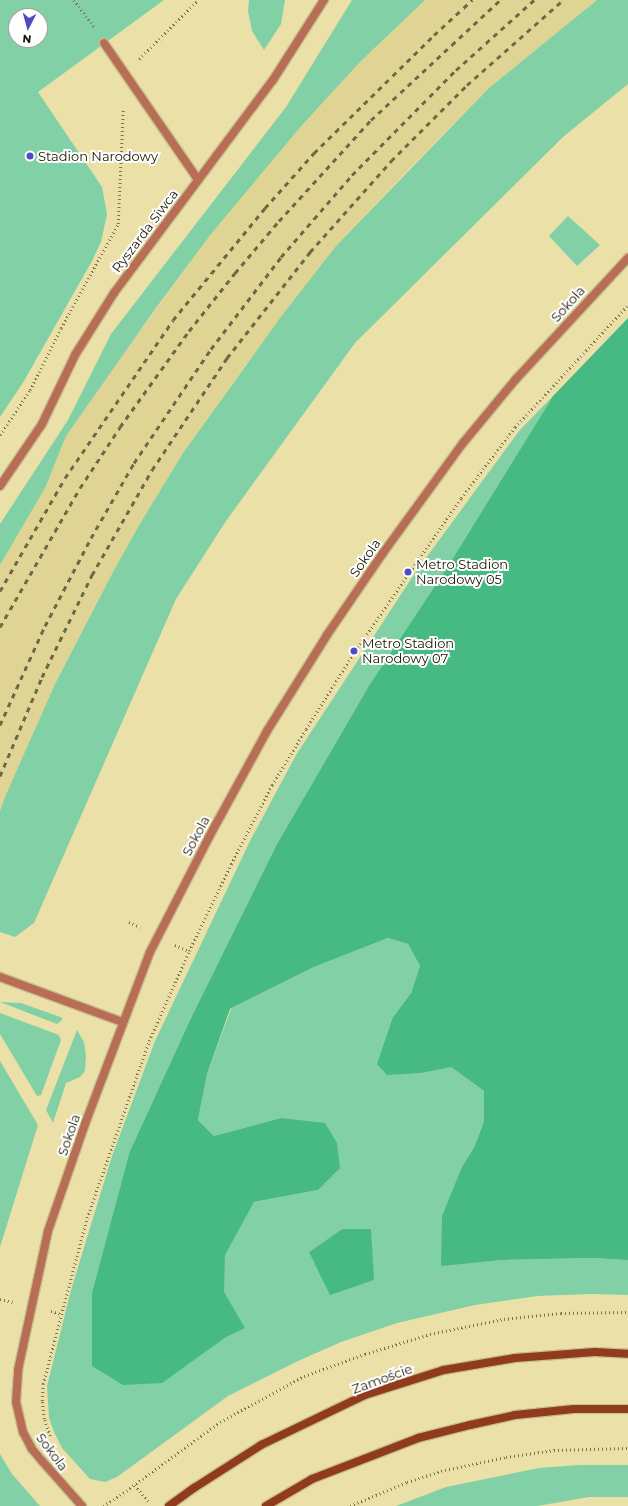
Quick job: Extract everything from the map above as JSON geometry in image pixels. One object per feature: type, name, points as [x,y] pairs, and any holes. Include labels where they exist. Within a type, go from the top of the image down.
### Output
[{"type":"street","name":"Ryszarda Siwca","points":[[0,486],[42,424],[75,355],[114,293],[273,80],[324,0]]},
{"type":"street","points":[[104,43],[198,180]]},
{"type":"street","name":"Sokola","points":[[82,1506],[32,1449],[24,1432],[16,1402],[18,1370],[48,1231],[122,1022],[150,952],[209,837],[267,731],[327,635],[383,553],[463,443],[516,379],[628,258]]},
{"type":"street","points":[[0,977],[122,1022]]},
{"type":"street","name":"Zamoście","points":[[169,1506],[261,1445],[366,1395],[444,1370],[515,1358],[595,1352],[628,1354]]},
{"type":"street","points":[[266,1506],[312,1478],[418,1438],[470,1424],[515,1415],[574,1408],[628,1409]]},
{"type":"path","points":[[74,0],[104,43]]},
{"type":"path","points":[[0,435],[30,390],[61,328],[118,224],[125,73],[198,0]]},
{"type":"path","points":[[52,1441],[44,1420],[42,1401],[43,1384],[87,1218],[150,1041],[189,951],[231,864],[272,785],[353,654],[461,498],[515,427],[628,305]]},
{"type":"path","points":[[350,1506],[407,1482],[445,1470],[506,1457],[554,1450],[628,1448]]},
{"type":"path","points":[[135,1485],[150,1504]]},
{"type":"shaded area","points":[[425,0],[597,0],[489,88],[408,170],[336,246],[244,367],[183,453],[138,527],[113,572],[55,684],[0,811],[0,553],[23,509],[84,405],[117,363],[211,234],[303,124],[361,61]]},
{"type":"green space","name":"Stadion Narodowy","points":[[0,0],[164,0],[38,92],[102,187],[107,214],[101,242],[92,261],[24,381],[0,417]]},
{"type":"green space","points":[[249,0],[285,0],[281,24],[264,50],[252,31],[248,11]]},
{"type":"green space","points":[[352,0],[425,0],[361,61],[303,124],[211,234],[156,308],[66,436],[45,488],[0,565],[0,524],[68,420],[111,334],[286,107]]},
{"type":"green space","points":[[597,0],[628,0],[628,84],[563,137],[355,343],[226,521],[176,599],[34,923],[15,937],[0,932],[0,811],[5,797],[55,684],[113,572],[138,527],[183,453],[280,318],[336,246],[489,88]]},
{"type":"green space","points":[[568,216],[600,245],[577,266],[549,236]]},
{"type":"green space","points":[[628,318],[628,1260],[592,1258],[502,1260],[441,1266],[442,1216],[462,1167],[474,1148],[484,1122],[484,1091],[451,1067],[421,1073],[387,1075],[377,1064],[393,1017],[411,993],[420,966],[408,944],[388,938],[314,967],[230,1009],[207,1074],[198,1120],[214,1136],[281,1118],[325,1123],[337,1143],[340,1168],[318,1190],[254,1202],[225,1255],[224,1292],[245,1328],[226,1337],[162,1383],[123,1385],[92,1366],[92,1293],[130,1151],[190,1020],[277,844],[370,684],[450,563],[553,396]]},
{"type":"green space","points":[[553,396],[450,563],[370,684],[277,844],[190,1020],[130,1151],[209,1233],[255,1202],[318,1190],[281,1118],[214,1136],[198,1120],[207,1074],[231,1009],[314,967],[388,938],[408,944],[420,966],[411,993],[393,1017],[451,1067],[484,1091],[596,1074],[441,1265],[502,1260],[592,1258],[628,1260],[628,1295],[591,1294],[537,1296],[475,1305],[397,1323],[341,1342],[298,1361],[228,1396],[117,1477],[105,1482],[90,1479],[62,1448],[54,1432],[49,1418],[47,1386],[71,1290],[112,1156],[155,1041],[250,841],[296,755],[415,573],[519,431]],"holes":[[[342,1229],[374,1280],[354,1286],[309,1252]]]},
{"type":"green space","points":[[0,1002],[21,1003],[63,1018],[57,1024]]},
{"type":"green space","points":[[0,1013],[59,1035],[61,1040],[41,1095],[37,1096],[0,1034]]},
{"type":"green space","points":[[77,1030],[84,1042],[86,1056],[85,1071],[80,1077],[66,1083],[53,1123],[46,1110]]},
{"type":"green space","points":[[0,1061],[38,1125],[0,1247]]},
{"type":"green space","points":[[342,1229],[371,1229],[374,1280],[330,1295],[309,1252]]},
{"type":"green space","points":[[0,1454],[12,1474],[40,1506],[0,1506]]},
{"type":"green space","points":[[579,1465],[628,1465],[628,1497],[589,1497],[537,1506],[396,1506],[446,1487],[539,1468]]},
{"type":"railway","points":[[0,591],[65,478],[173,320],[265,208],[314,153],[434,35],[472,0]]},
{"type":"railway","points":[[0,627],[80,488],[120,427],[189,331],[235,273],[279,221],[371,120],[500,0]]},
{"type":"railway","points":[[0,725],[45,626],[91,538],[134,463],[211,349],[281,257],[352,175],[456,70],[534,0]]},
{"type":"railway","points":[[0,776],[42,677],[92,575],[152,470],[227,358],[310,252],[391,161],[467,85],[563,0]]},
{"type":"place","name":"Stadion Narodowy","points":[[30,156]]},
{"type":"place","name":"Metro Stadion Narodowy 05","points":[[408,572]]},
{"type":"place","name":"Metro Stadion Narodowy 07","points":[[354,651]]}]
